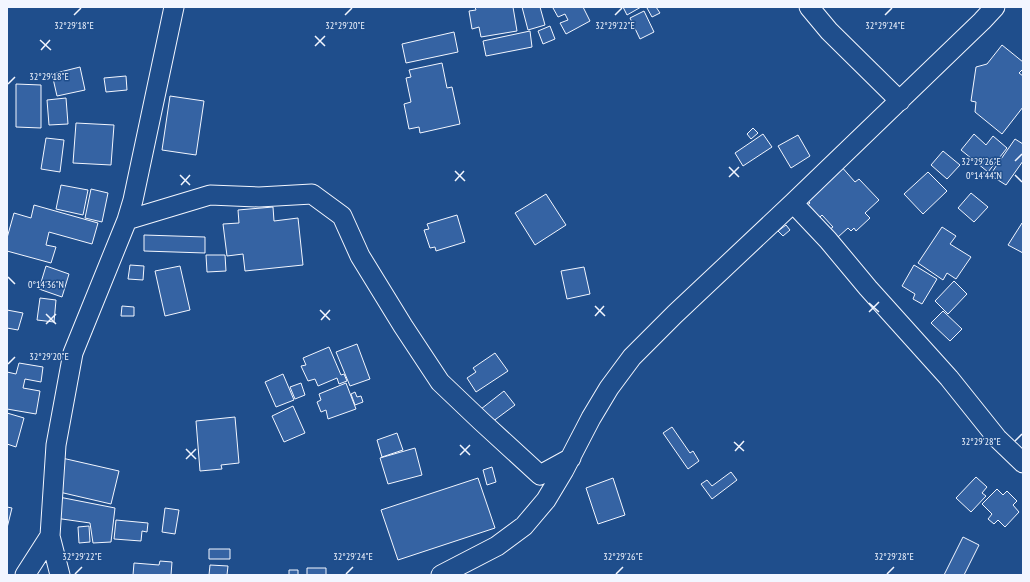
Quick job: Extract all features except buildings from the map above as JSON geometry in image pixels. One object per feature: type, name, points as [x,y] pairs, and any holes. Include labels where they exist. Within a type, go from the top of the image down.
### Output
[{"type":"street","points":[[60,575],[50,536],[56,445],[73,353],[127,220],[133,200],[174,7]]},
{"type":"street","points":[[808,7],[829,31],[900,101]]},
{"type":"street","points":[[441,575],[497,546],[524,526],[546,500],[609,388],[632,357],[675,314],[900,101],[995,7]]},
{"type":"street","points":[[127,220],[210,195],[259,197],[312,194],[342,216],[360,256],[402,326],[440,382],[540,475],[571,458]]},
{"type":"street","points":[[793,203],[828,240],[868,288],[949,378],[997,438],[1023,464]]},
{"type":"street","points":[[25,575],[50,536]]}]
